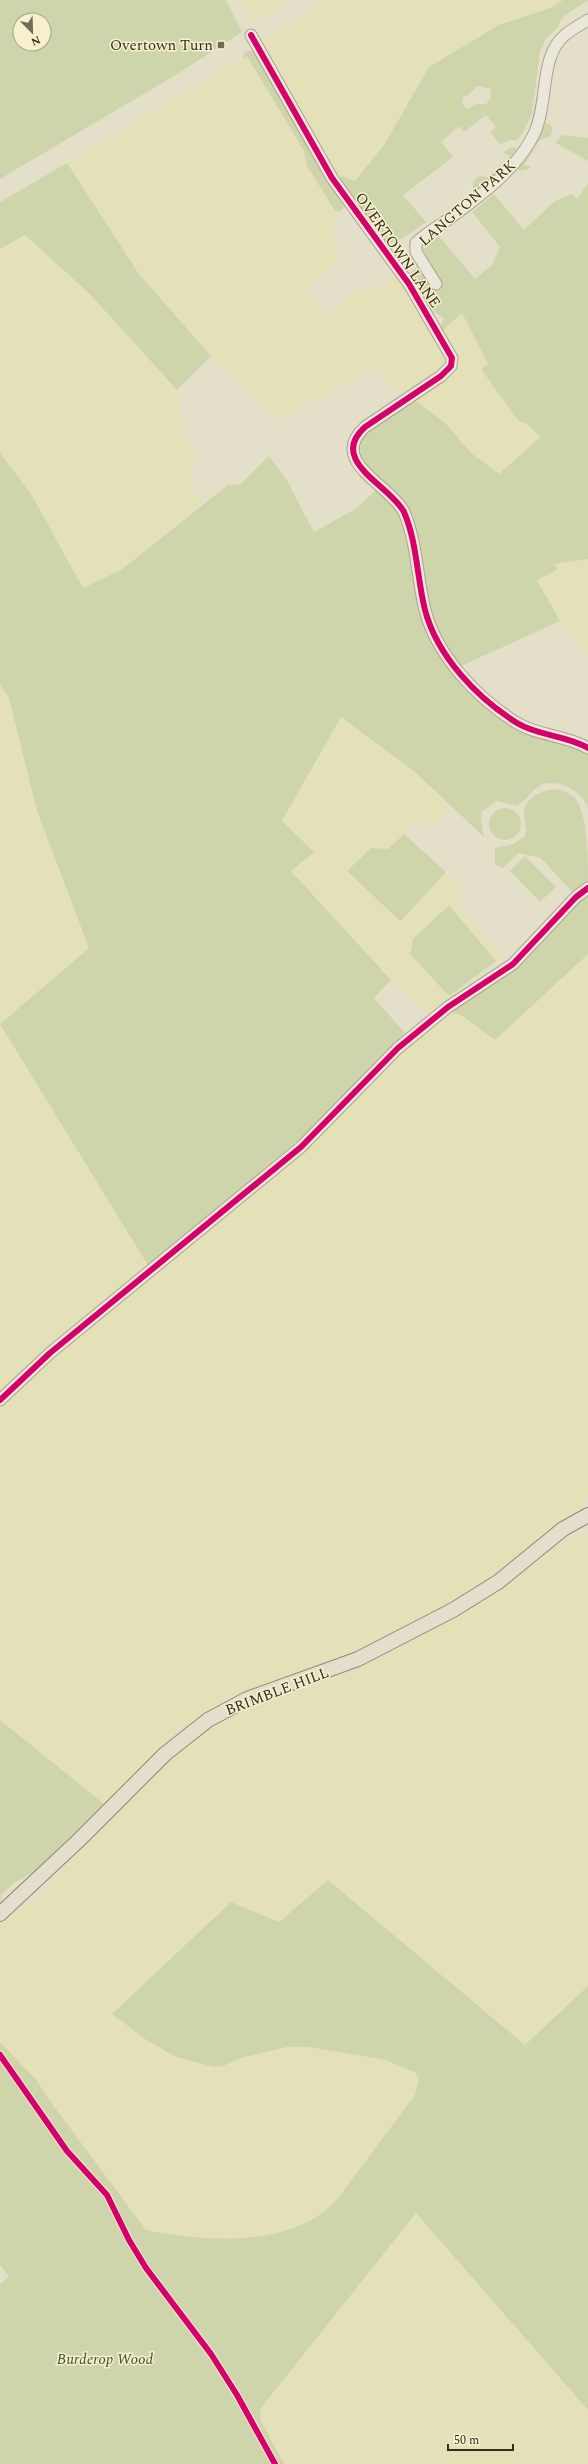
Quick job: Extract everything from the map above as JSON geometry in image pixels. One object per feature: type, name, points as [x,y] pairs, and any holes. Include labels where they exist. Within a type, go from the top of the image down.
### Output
[{"type":"main road","name":"BRIMBLE HILL","points":[[0,1914],[72,1846],[165,1754],[208,1720],[247,1699],[358,1659],[453,1610],[498,1582],[563,1529],[588,1515]]},
{"type":"street","name":"LANGTON PARK","points":[[436,284],[416,252],[416,243],[493,184],[519,158],[534,134],[542,112],[550,54],[564,35],[588,20]]},
{"type":"street","name":"OVERTOWN LANE","points":[[251,35],[334,182],[403,275],[430,318],[452,358],[450,366],[441,376],[364,427],[355,438],[352,448],[360,467],[396,500],[404,512],[425,610],[433,632],[456,668],[476,691],[494,706],[522,726],[571,740],[588,748]]},
{"type":"street","points":[[0,1400],[50,1353],[301,1147],[398,1048],[452,1004],[513,964],[576,897],[588,888]]},
{"type":"shaded area","points":[[241,0],[289,0],[253,22]]},
{"type":"shaded area","points":[[328,0],[563,0],[550,8],[510,19],[440,61],[424,74],[384,145],[355,181],[342,176],[337,179],[261,44],[262,40]]},
{"type":"shaded area","points":[[247,56],[285,116],[304,151],[307,166],[335,211],[333,230],[340,259],[304,291],[327,317],[362,287],[368,294],[397,274],[435,335],[462,313],[488,364],[481,369],[518,420],[527,424],[541,437],[499,475],[471,453],[450,429],[409,403],[376,367],[277,420],[211,356],[140,274],[67,163]]},
{"type":"shaded area","points":[[25,234],[90,294],[177,390],[184,435],[194,453],[195,460],[189,482],[203,503],[121,570],[83,588],[31,494],[0,453],[0,249]]},
{"type":"shaded area","points":[[588,559],[588,657],[560,621],[537,580],[558,569],[554,564]]},
{"type":"shaded area","points":[[0,685],[9,698],[37,811],[89,948],[0,1023]]},
{"type":"shaded area","points":[[341,717],[414,771],[451,804],[431,827],[428,823],[417,820],[404,834],[464,890],[456,898],[465,913],[504,956],[428,1012],[393,978],[391,980],[291,871],[281,821]]},
{"type":"shaded area","points":[[588,954],[588,1497],[582,1506],[516,1560],[466,1595],[356,1652],[232,1697],[208,1711],[178,1732],[104,1804],[0,1720],[0,1407],[62,1349],[283,1169],[400,1051],[448,1011],[461,1015],[495,1040]]},
{"type":"shaded area","points":[[0,1024],[149,1267],[0,1395]]},
{"type":"shaded area","points":[[588,1533],[588,1986],[525,2045],[474,2000],[279,1922],[112,2015],[145,2039],[176,2057],[223,2066],[244,2057],[287,2047],[309,2047],[386,2060],[416,2073],[419,2080],[415,2095],[338,2198],[328,2209],[308,2223],[265,2235],[212,2238],[177,2236],[146,2230],[47,2097],[38,2082],[0,2042],[0,1926],[27,1903],[48,1891],[63,1866],[172,1757],[215,1725],[242,1711],[338,1676],[385,1656],[490,1598],[565,1540]]},
{"type":"shaded area","points":[[416,2213],[588,2410],[588,2464],[284,2464],[259,2419],[261,2408]]},
{"type":"green space","points":[[0,0],[226,0],[242,32],[179,73],[0,179]]},
{"type":"green space","points":[[563,0],[588,0],[563,17],[558,27],[545,40],[540,52],[532,113],[523,133],[517,140],[509,140],[500,145],[490,132],[496,127],[486,115],[464,132],[459,126],[441,142],[453,157],[403,195],[426,222],[414,231],[390,244],[376,247],[352,217],[337,179],[342,176],[355,181],[384,145],[429,67],[499,25],[550,8]],"holes":[[[477,86],[491,89],[490,99],[486,104],[476,104],[467,109],[462,104],[463,97],[469,95]]]},
{"type":"green space","points":[[250,50],[255,53],[338,196],[344,207],[340,212],[335,211],[307,166],[304,151],[247,56],[243,59],[244,53]]},
{"type":"green space","points":[[546,123],[550,124],[553,130],[550,137],[541,139],[524,165],[531,166],[529,169],[519,171],[517,167]]},
{"type":"green space","points":[[561,135],[588,138],[588,161],[556,143]]},
{"type":"green space","points":[[514,147],[518,151],[504,168],[481,188],[475,191],[473,190],[473,181],[479,176],[488,177],[510,156],[503,153],[509,148]]},
{"type":"green space","points":[[67,163],[139,274],[211,356],[177,390],[90,294],[25,235],[0,249],[0,202]]},
{"type":"green space","points":[[588,183],[588,559],[554,564],[558,569],[537,580],[560,621],[461,666],[480,703],[588,754],[588,808],[581,796],[575,791],[562,785],[548,783],[541,785],[534,790],[517,806],[497,801],[482,811],[481,821],[484,837],[414,771],[341,717],[282,821],[314,852],[291,871],[391,980],[374,998],[405,1033],[310,1130],[149,1267],[0,1024],[89,948],[37,811],[9,698],[0,685],[0,453],[31,494],[83,588],[121,570],[228,485],[241,484],[269,456],[286,479],[314,532],[357,508],[377,489],[358,457],[360,435],[409,403],[416,401],[446,424],[471,453],[499,474],[540,437],[527,424],[518,420],[481,369],[488,364],[462,313],[443,330],[441,325],[444,319],[434,311],[408,274],[428,259],[422,248],[438,235],[475,279],[492,265],[500,247],[472,212],[494,194],[524,230],[555,201],[571,194],[577,199]]},
{"type":"green space","points":[[555,789],[573,796],[577,801],[581,809],[587,840],[588,883],[574,894],[541,858],[519,853],[503,868],[495,865],[495,848],[514,844],[525,836],[526,829],[524,811],[528,802],[536,795]]},
{"type":"green space","points":[[502,808],[508,808],[517,812],[521,824],[517,836],[508,840],[502,840],[493,836],[489,827],[489,821],[493,812]]},
{"type":"green space","points":[[404,834],[446,872],[402,920],[399,920],[347,871],[371,848],[388,849]]},
{"type":"green space","points":[[525,856],[556,887],[540,902],[510,871]]},
{"type":"green space","points":[[588,892],[588,954],[495,1040],[461,1015],[448,1011],[484,986]]},
{"type":"green space","points":[[449,905],[496,961],[449,996],[410,954],[413,939]]},
{"type":"green space","points":[[0,1720],[104,1804],[37,1870],[14,1883],[0,1896]]},
{"type":"green space","name":"Burderop Wood","points":[[328,1880],[525,2045],[588,1986],[588,2410],[416,2213],[261,2408],[260,2419],[284,2464],[0,2464],[0,2284],[9,2276],[0,2265],[0,2042],[38,2082],[47,2097],[146,2230],[169,2234],[221,2239],[248,2238],[274,2234],[298,2226],[320,2215],[338,2198],[415,2095],[419,2080],[416,2073],[386,2060],[309,2047],[287,2047],[244,2057],[223,2066],[214,2067],[176,2057],[145,2039],[112,2014],[231,1902],[279,1922]]},
{"type":"cycle path","points":[[251,35],[332,178],[409,284],[452,358],[451,366],[441,376],[365,427],[355,439],[353,451],[357,462],[365,472],[397,502],[404,512],[412,535],[425,610],[439,644],[460,674],[473,688],[502,713],[517,723],[534,731],[571,740],[588,748]]},
{"type":"cycle path","points":[[0,1400],[50,1353],[301,1147],[398,1048],[448,1007],[513,964],[576,897],[588,888]]},
{"type":"cycle path","points":[[0,2055],[67,2151],[107,2195],[129,2240],[146,2268],[211,2354],[237,2395],[275,2464]]},
{"type":"place","name":"Overtown Turn","points":[[221,45]]}]
